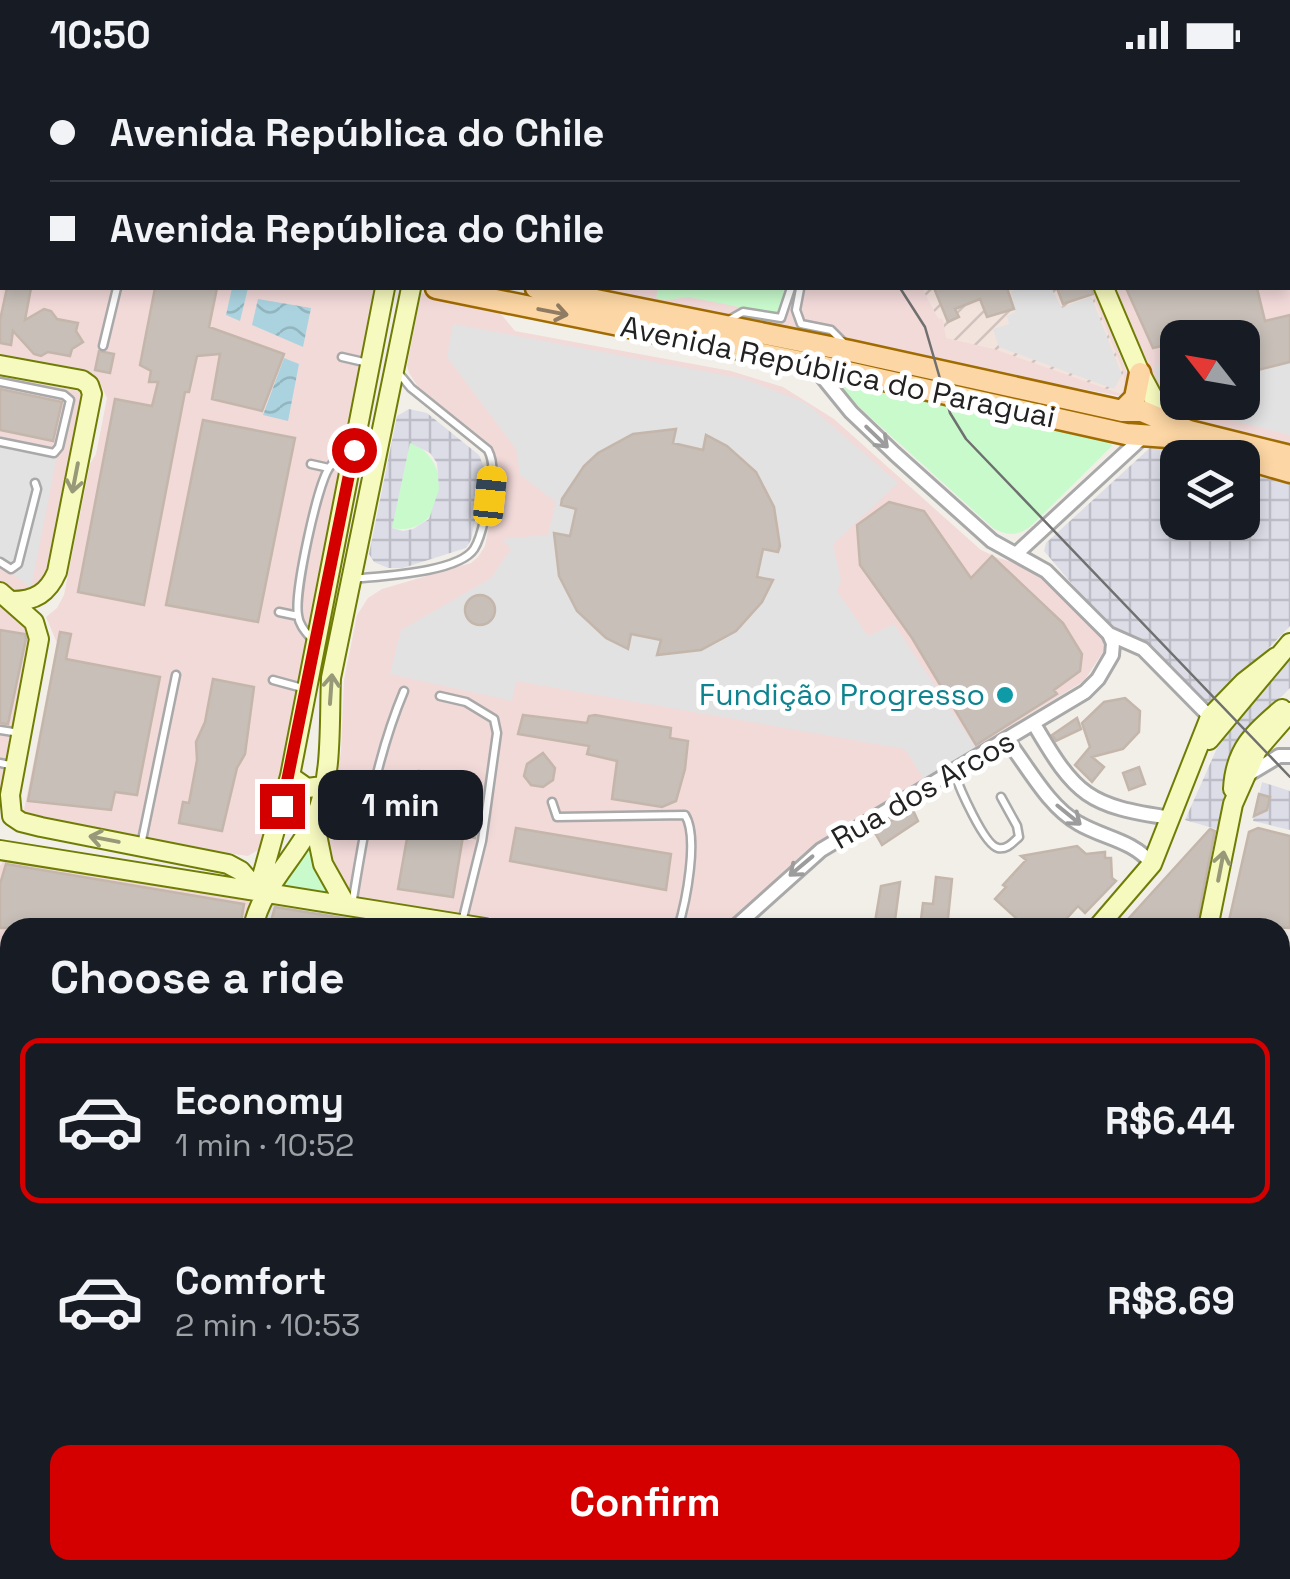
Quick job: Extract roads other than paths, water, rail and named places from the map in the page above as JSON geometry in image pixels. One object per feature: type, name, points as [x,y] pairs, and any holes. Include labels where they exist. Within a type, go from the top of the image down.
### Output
[{"type":"main road","points":[[256,918],[290,776],[385,290]]},
{"type":"main road","points":[[263,892],[314,820],[324,786],[331,678],[411,290]]},
{"type":"main road","name":"Avenida República do Paraguai","points":[[447,290],[812,364],[1126,434],[1161,432],[1186,440]]},
{"type":"main road","name":"Avenida República do Paraguai","points":[[546,290],[850,351],[1122,412],[1142,411],[1161,432]]},
{"type":"main road","points":[[1105,290],[1134,374],[1161,432],[1190,430],[1290,456]]},
{"type":"main road","points":[[0,365],[82,380],[92,394],[57,572],[42,594],[30,600],[6,597]]},
{"type":"main road","points":[[1122,412],[1136,398],[1134,374]]},
{"type":"main road","name":"Avenida República do Paraguai","points":[[1260,463],[1290,472]]},
{"type":"main road","points":[[6,597],[34,622],[39,639],[22,734],[8,765],[12,816],[21,822],[228,864],[263,892]]},
{"type":"main road","points":[[1194,760],[1290,642]]},
{"type":"main road","points":[[1108,918],[1147,884],[1210,717],[1244,682],[1276,657]]},
{"type":"main road","points":[[1206,918],[1234,804],[1239,778],[1237,759],[1246,741],[1290,702]]},
{"type":"main road","points":[[1239,778],[1290,712]]},
{"type":"main road","points":[[290,776],[306,788],[324,786]]},
{"type":"main road","points":[[314,820],[323,864],[349,906]]},
{"type":"main road","points":[[0,850],[424,918]]},
{"type":"street","points":[[812,364],[851,412],[895,454],[992,540],[1046,571],[1110,634],[1142,648],[1210,717]]},
{"type":"street","points":[[1016,554],[1161,432]]},
{"type":"street","name":"Rua dos Arcos","points":[[745,918],[821,850],[1085,692],[1098,680],[1112,656],[1110,634]]},
{"type":"street","points":[[1034,724],[1069,778],[1090,796],[1120,811],[1171,818]]},
{"type":"street","points":[[1007,740],[1062,812],[1090,829],[1132,846],[1152,864]]},
{"type":"street","points":[[1239,778],[1279,756],[1290,756]]},
{"type":"lane","points":[[104,346],[117,290]]},
{"type":"lane","points":[[720,326],[743,312],[781,318],[790,290]]},
{"type":"lane","points":[[800,290],[796,310],[801,324],[831,330],[850,351]]},
{"type":"lane","points":[[342,357],[369,363]]},
{"type":"lane","points":[[351,580],[382,579],[469,555],[490,496],[494,461],[488,450],[412,388],[394,368]]},
{"type":"lane","points":[[0,382],[70,400],[59,448],[54,453],[0,442]]},
{"type":"lane","points":[[316,644],[298,616],[300,582],[321,487],[329,468],[354,450]]},
{"type":"lane","points":[[310,464],[329,468]]},
{"type":"lane","points":[[0,562],[11,570],[18,564],[37,489],[35,483]]},
{"type":"lane","points":[[279,612],[298,616]]},
{"type":"lane","points":[[141,846],[176,675]]},
{"type":"lane","points":[[272,680],[307,689]]},
{"type":"lane","points":[[349,906],[386,735],[404,690]]},
{"type":"lane","points":[[440,696],[478,708],[494,720],[497,733],[482,841],[463,918]]},
{"type":"lane","points":[[0,730],[22,734]]},
{"type":"lane","points":[[954,772],[982,830],[997,848],[1019,838],[1001,797]]},
{"type":"lane","points":[[552,802],[557,817],[684,815],[690,824],[690,852],[681,918]]},
{"type":"water","points":[[232,290],[248,290],[240,321],[226,315]]},
{"type":"water","points":[[258,299],[311,308],[303,347],[252,325]]},
{"type":"water","points":[[284,358],[299,364],[288,421],[263,415]]},
{"type":"tram line","points":[[901,290],[925,327],[950,413],[966,439],[1290,777]]},
{"type":"place","name":"Fundição Progresso","points":[[1005,695]]}]
